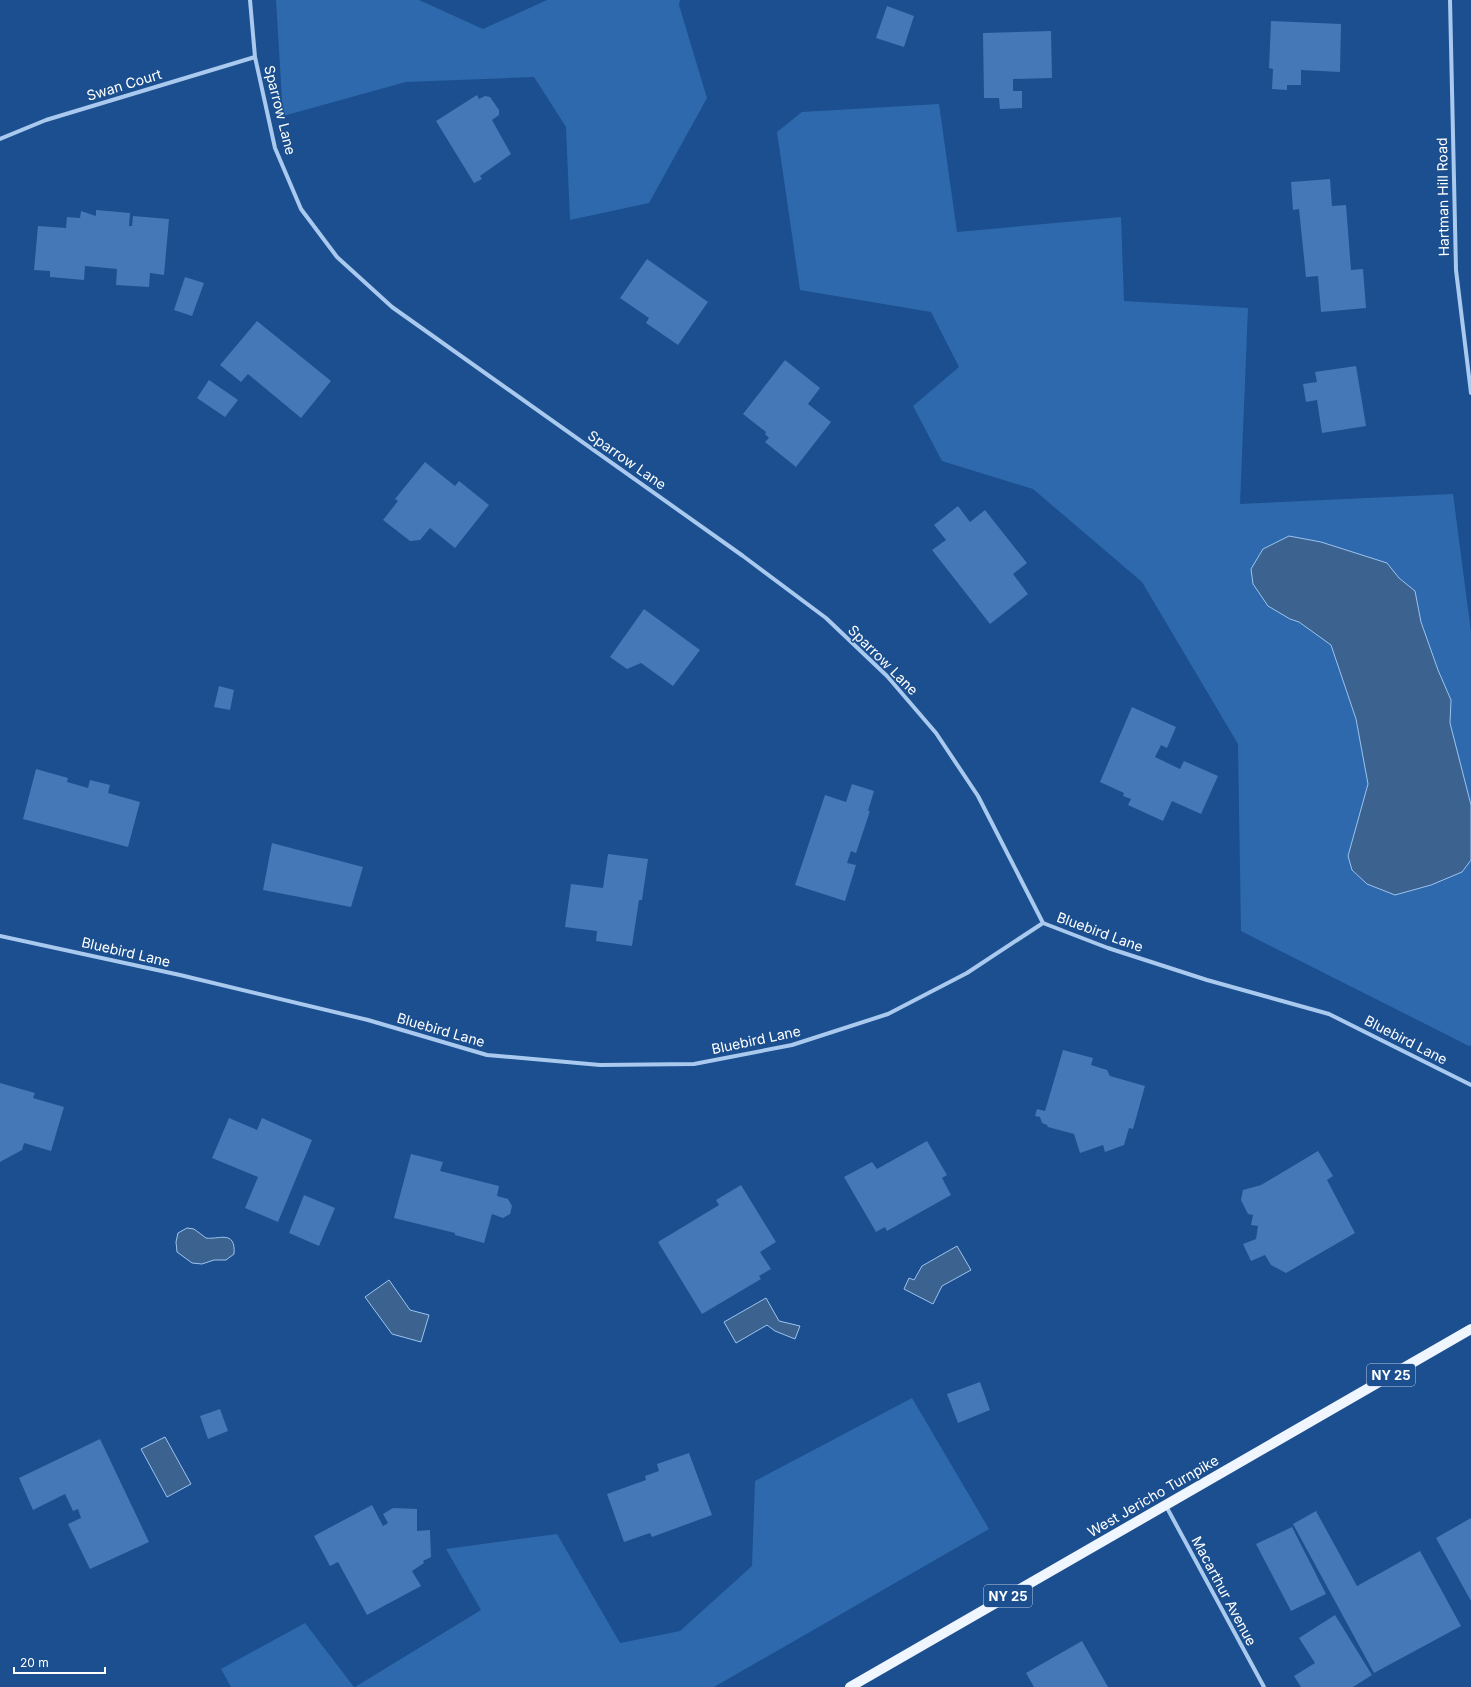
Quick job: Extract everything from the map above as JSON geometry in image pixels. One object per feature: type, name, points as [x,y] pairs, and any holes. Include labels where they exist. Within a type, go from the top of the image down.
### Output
[{"type":"main road","name":"West Jericho Turnpike","points":[[850,1687],[1471,1329]]},
{"type":"street","name":"Sparrow Lane","points":[[250,0],[255,57],[275,148],[301,209],[337,257],[392,307],[743,556],[826,618],[887,676],[936,733],[978,796],[1042,923]]},
{"type":"street","name":"Hartman Hill Road","points":[[1450,0],[1456,270],[1471,393]]},
{"type":"street","name":"Swan Court","points":[[0,139],[46,120],[255,57]]},
{"type":"street","name":"Bluebird Lane","points":[[0,936],[172,973],[368,1020],[487,1055],[600,1065],[694,1064],[792,1045],[888,1014],[966,973],[1042,923],[1108,948],[1207,980],[1329,1014],[1471,1085]]},
{"type":"street","name":"Macarthur Avenue","points":[[1166,1505],[1264,1687]]},
{"type":"shaded area","points":[[276,0],[419,0],[483,29],[547,0],[680,0],[679,5],[707,98],[649,203],[570,220],[566,127],[534,77],[406,82],[283,116]]},
{"type":"shaded area","points":[[939,104],[957,232],[1121,217],[1124,301],[1248,308],[1240,504],[1453,494],[1471,632],[1471,805],[1449,723],[1451,700],[1438,670],[1421,622],[1415,591],[1399,578],[1386,563],[1321,542],[1289,536],[1290,619],[1299,622],[1331,645],[1356,719],[1368,784],[1363,804],[1462,872],[1471,860],[1471,1045],[1469,1046],[1241,931],[1238,744],[1142,582],[1033,489],[942,461],[913,406],[959,367],[931,312],[800,290],[777,132],[802,112]]},
{"type":"shaded area","points":[[1289,536],[1321,542],[1387,563],[1399,578],[1415,591],[1421,622],[1438,670],[1451,700],[1450,723],[1471,805],[1471,860],[1462,872],[1431,885],[1395,895],[1367,884],[1352,870],[1348,856],[1368,784],[1356,719],[1331,645],[1299,622],[1290,619],[1268,606],[1253,584],[1251,569],[1263,549]]},
{"type":"shaded area","points":[[187,1228],[194,1229],[206,1238],[229,1238],[234,1246],[234,1254],[226,1260],[214,1260],[202,1264],[192,1263],[177,1252],[176,1242],[178,1233]]},
{"type":"shaded area","points":[[957,1246],[971,1270],[942,1286],[933,1304],[904,1289],[909,1278],[914,1280],[922,1266]]},
{"type":"shaded area","points":[[389,1280],[410,1310],[429,1315],[421,1342],[392,1334],[365,1297]]},
{"type":"shaded area","points":[[766,1298],[779,1321],[800,1326],[795,1339],[775,1331],[767,1325],[736,1343],[724,1322]]},
{"type":"shaded area","points":[[912,1398],[989,1529],[714,1687],[355,1687],[481,1610],[446,1549],[557,1534],[620,1643],[680,1631],[752,1566],[755,1481]]},
{"type":"shaded area","points":[[165,1437],[191,1484],[167,1497],[141,1449]]},
{"type":"shaded area","points":[[305,1623],[354,1687],[231,1687],[221,1669]]},
{"type":"building","points":[[887,6],[914,16],[904,47],[876,38]]},
{"type":"building","points":[[1271,21],[1341,24],[1340,72],[1301,70],[1301,85],[1287,85],[1287,90],[1272,89],[1273,69],[1269,68]]},
{"type":"building","points":[[1051,31],[1052,78],[1013,79],[1013,91],[1022,91],[1022,108],[1000,109],[999,98],[984,98],[983,33]]},
{"type":"building","points":[[477,95],[479,99],[485,96],[490,97],[499,110],[499,115],[492,120],[511,154],[480,176],[482,179],[474,183],[436,121]]},
{"type":"building","points":[[1330,179],[1332,206],[1346,205],[1351,270],[1363,269],[1366,308],[1321,312],[1318,276],[1306,277],[1299,209],[1293,210],[1291,182]]},
{"type":"building","points":[[96,210],[130,213],[129,226],[132,226],[133,216],[169,219],[164,275],[150,273],[149,287],[116,285],[117,269],[85,266],[84,280],[50,277],[50,271],[34,270],[38,226],[66,228],[67,217],[80,218],[81,211],[96,216]]},
{"type":"building","points":[[647,259],[708,302],[678,345],[646,323],[649,318],[620,298]]},
{"type":"building","points":[[185,277],[204,283],[192,316],[174,310]]},
{"type":"building","points":[[257,321],[331,381],[301,418],[248,374],[241,382],[220,365]]},
{"type":"building","points":[[785,360],[820,388],[808,404],[831,422],[796,467],[765,442],[769,438],[765,434],[766,432],[743,414]]},
{"type":"building","points":[[1356,366],[1366,426],[1322,433],[1317,400],[1306,402],[1303,384],[1317,382],[1315,372]]},
{"type":"building","points":[[209,380],[238,400],[225,417],[197,398]]},
{"type":"building","points":[[425,462],[455,486],[459,481],[489,505],[455,548],[430,528],[420,540],[410,541],[383,520],[398,501],[395,499]]},
{"type":"building","points":[[958,506],[970,522],[985,510],[1027,563],[1013,574],[1028,594],[990,624],[932,550],[946,540],[934,525]]},
{"type":"building","points":[[644,609],[700,650],[673,686],[641,663],[627,669],[610,657]]},
{"type":"building","points":[[219,686],[234,690],[230,710],[214,707]]},
{"type":"building","points":[[1132,707],[1176,727],[1167,748],[1161,745],[1155,757],[1180,769],[1184,761],[1218,776],[1201,814],[1172,801],[1163,821],[1128,805],[1131,799],[1123,796],[1124,793],[1100,782]]},
{"type":"building","points":[[36,769],[68,778],[67,782],[88,788],[90,780],[110,785],[108,793],[140,802],[128,847],[23,819]]},
{"type":"building","points":[[852,784],[874,791],[868,811],[870,811],[856,853],[851,851],[847,863],[856,865],[845,901],[795,885],[825,795],[846,802]]},
{"type":"building","points":[[272,843],[363,867],[351,907],[263,890]]},
{"type":"building","points":[[608,854],[648,859],[642,900],[639,900],[632,946],[596,941],[597,931],[565,927],[571,884],[603,888]]},
{"type":"building","points":[[1063,1050],[1093,1058],[1091,1065],[1107,1070],[1110,1076],[1145,1086],[1133,1129],[1129,1128],[1124,1145],[1105,1152],[1103,1145],[1080,1153],[1074,1134],[1048,1127],[1042,1123],[1040,1117],[1035,1116],[1037,1109],[1045,1111]]},
{"type":"building","points":[[0,1083],[35,1093],[33,1098],[64,1107],[51,1151],[24,1143],[22,1150],[0,1162]]},
{"type":"building","points":[[229,1118],[257,1130],[262,1118],[312,1140],[278,1222],[245,1208],[258,1177],[212,1158]]},
{"type":"building","points":[[927,1141],[947,1175],[942,1178],[951,1195],[887,1231],[885,1227],[876,1232],[844,1177],[872,1162],[877,1169]]},
{"type":"building","points":[[1318,1151],[1333,1176],[1327,1180],[1355,1233],[1286,1273],[1271,1265],[1265,1255],[1251,1261],[1243,1244],[1256,1239],[1258,1226],[1251,1225],[1253,1215],[1248,1214],[1241,1200],[1243,1190],[1261,1185]]},
{"type":"building","points":[[411,1154],[443,1162],[440,1171],[499,1186],[497,1196],[508,1199],[512,1206],[510,1214],[503,1218],[492,1214],[484,1243],[455,1235],[455,1233],[394,1218]]},
{"type":"building","points":[[741,1185],[776,1242],[760,1252],[771,1269],[759,1276],[761,1279],[702,1314],[658,1242],[719,1205],[716,1200]]},
{"type":"building","points":[[304,1195],[335,1208],[319,1246],[289,1233]]},
{"type":"building","points":[[980,1382],[990,1410],[958,1423],[947,1394]]},
{"type":"building","points":[[220,1409],[228,1431],[208,1439],[200,1416]]},
{"type":"building","points":[[100,1439],[149,1542],[90,1569],[68,1524],[81,1518],[78,1509],[73,1511],[65,1494],[33,1510],[19,1478]]},
{"type":"building","points":[[689,1453],[712,1515],[652,1537],[650,1533],[624,1542],[607,1494],[646,1480],[645,1476],[659,1471],[657,1464]]},
{"type":"building","points":[[372,1505],[383,1526],[388,1523],[383,1514],[393,1508],[417,1509],[417,1531],[430,1530],[431,1557],[423,1561],[424,1563],[412,1571],[421,1586],[367,1615],[338,1562],[330,1566],[314,1536]]},
{"type":"building","points":[[1316,1511],[1357,1586],[1420,1551],[1461,1626],[1374,1673],[1293,1524]]},
{"type":"building","points":[[1471,1518],[1471,1601],[1436,1538]]},
{"type":"building","points":[[1292,1527],[1326,1594],[1291,1611],[1256,1544]]},
{"type":"building","points":[[1335,1615],[1372,1675],[1353,1687],[1301,1687],[1294,1676],[1315,1663],[1299,1638]]},
{"type":"building","points":[[1082,1641],[1108,1687],[1034,1687],[1026,1673]]}]
